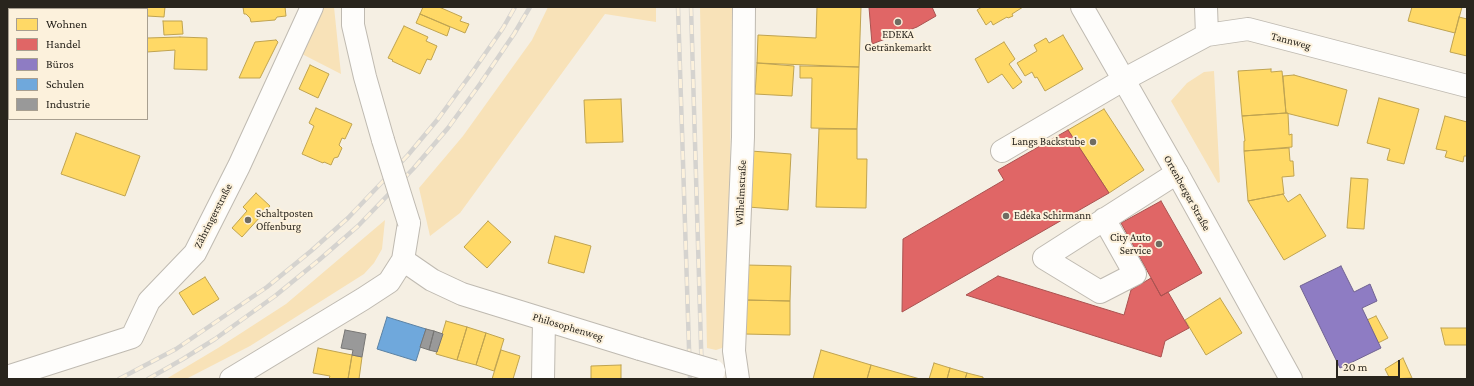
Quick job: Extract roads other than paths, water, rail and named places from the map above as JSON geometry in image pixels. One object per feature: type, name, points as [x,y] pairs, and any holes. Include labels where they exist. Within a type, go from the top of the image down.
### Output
[{"type":"street","name":"Zähringerstraße","points":[[7,377],[132,337],[149,301],[194,253],[239,166],[312,7]]},
{"type":"street","points":[[231,379],[389,282],[403,260],[409,222],[365,78],[353,25],[352,7]]},
{"type":"street","name":"Wilhelmstraße","points":[[739,379],[734,351],[743,137],[744,7]]},
{"type":"street","name":"Ortenberger Straße","points":[[1082,7],[1177,173],[1291,379]]},
{"type":"street","points":[[1206,7],[1207,35]]},
{"type":"street","name":"Tannweg","points":[[1002,150],[1123,80],[1207,35],[1248,29],[1467,86]]},
{"type":"street","points":[[1104,219],[1177,173]]},
{"type":"street","name":"Philosophenweg","points":[[403,260],[432,280],[462,294],[739,379]]},
{"type":"street","points":[[543,379],[544,320]]},
{"type":"railway","points":[[119,379],[176,349],[267,287],[348,218],[408,155],[438,119],[503,28],[515,7]]},
{"type":"railway","points":[[148,379],[215,339],[275,296],[358,226],[413,169],[448,128],[514,34],[530,7]]},
{"type":"railway","points":[[678,7],[690,379]]},
{"type":"railway","points":[[691,7],[702,379]]},
{"type":"place","name":"EDEKA Getränkemarkt","points":[[898,22]]},
{"type":"place","name":"Langs Backstube","points":[[1093,142]]},
{"type":"place","name":"Edeka Schirmann","points":[[1006,216]]},
{"type":"place","name":"Schaltposten Offenburg","points":[[248,220]]},
{"type":"place","name":"City Auto Service","points":[[1159,244]]}]
